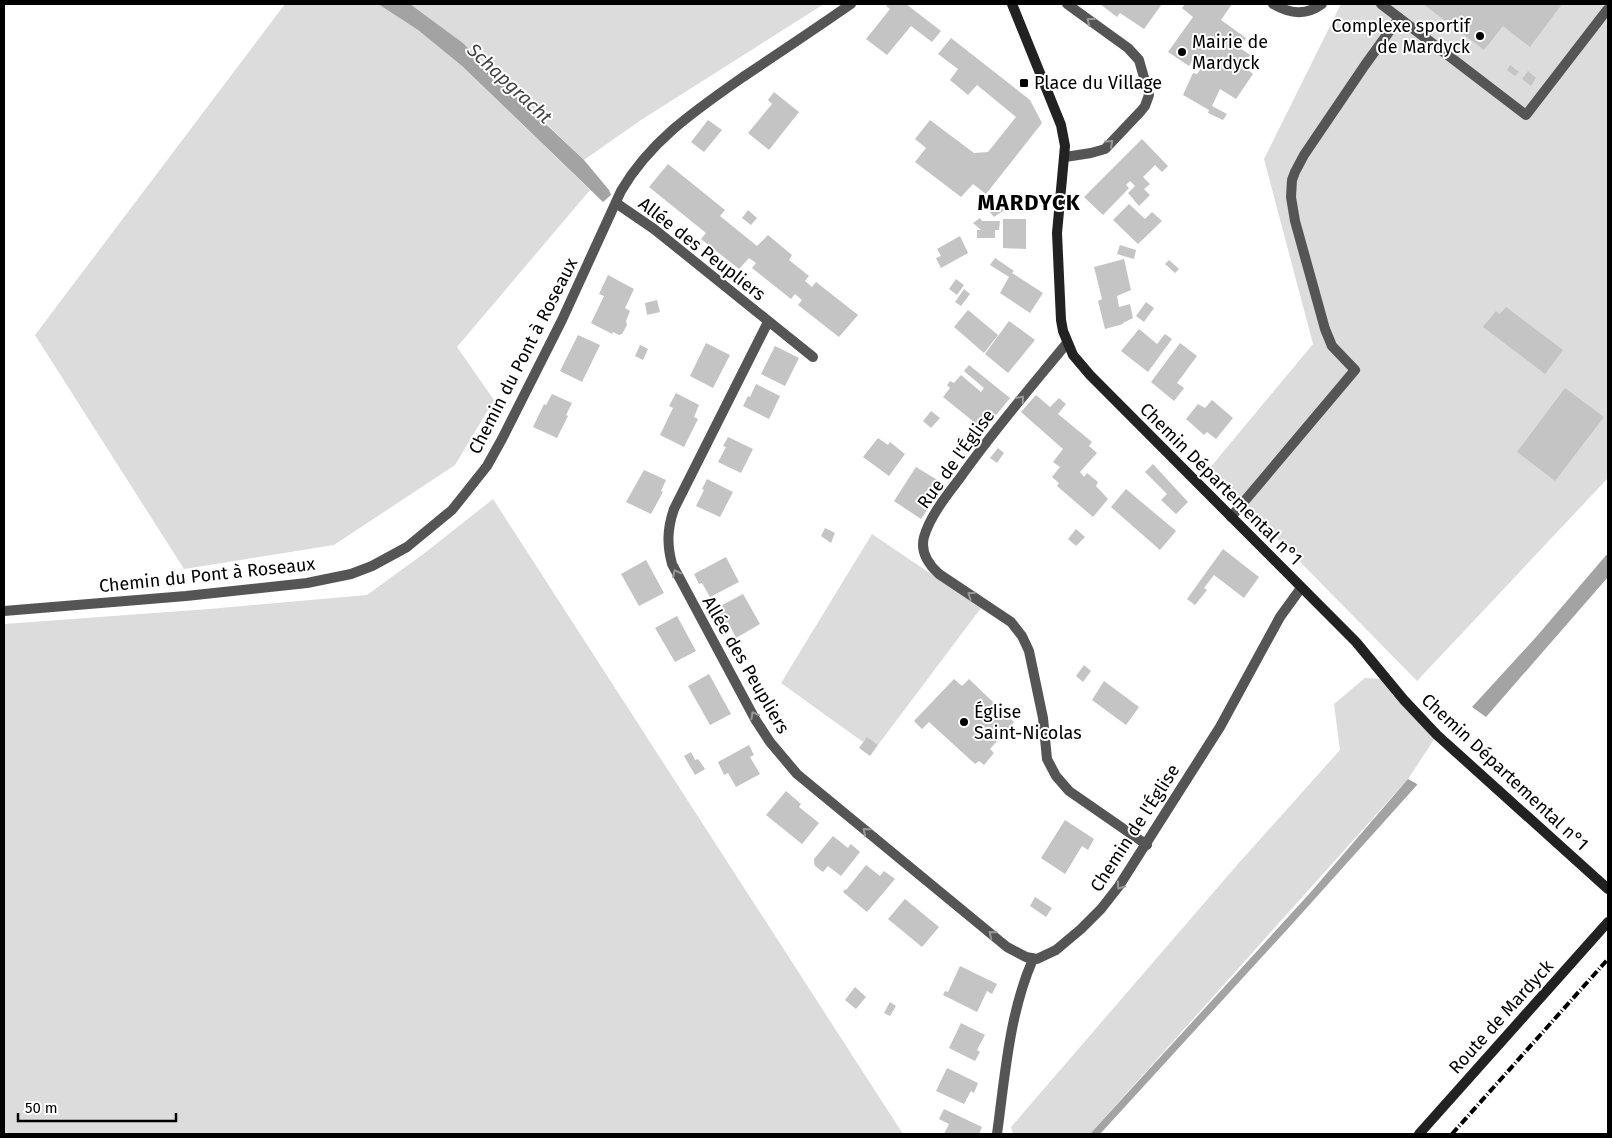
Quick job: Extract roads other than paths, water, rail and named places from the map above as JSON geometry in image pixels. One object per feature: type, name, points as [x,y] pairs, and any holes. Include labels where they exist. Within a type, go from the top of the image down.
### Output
[{"type":"street","name":"Chemin du Pont à Roseaux","points":[[4,610],[196,595],[307,583],[356,572],[384,560],[407,547],[452,510],[487,466],[562,320],[616,202],[632,173],[644,158],[676,125],[851,4]]},
{"type":"street","name":"Chemin Départemental n°1","points":[[1012,4],[1061,125],[1065,146],[1057,233],[1061,320],[1067,343],[1073,355],[1090,375],[1356,642],[1404,700],[1437,735],[1608,889]]},
{"type":"street","points":[[1065,156],[1091,153],[1110,145],[1145,106],[1150,95],[1142,66],[1135,54],[1067,4]]},
{"type":"street","points":[[1273,4],[1284,9],[1302,13],[1311,11],[1322,4]]},
{"type":"street","points":[[1381,4],[1526,115],[1607,10]]},
{"type":"street","points":[[1231,517],[1355,370],[1332,346],[1325,329],[1295,221],[1291,197],[1292,180],[1294,172],[1304,155],[1364,65],[1399,18]]},
{"type":"street","name":"Allée des Peupliers","points":[[616,202],[654,229],[813,357]]},
{"type":"street","name":"Allée des Peupliers","points":[[768,322],[674,509],[667,539],[670,556],[676,572],[756,719],[770,742],[796,774],[1007,946],[1021,955],[1033,959]]},
{"type":"street","name":"Rue de l'Église","points":[[1067,343],[965,470],[933,517],[924,537],[924,552],[931,567],[1012,622],[1022,636],[1029,651],[1043,718],[1047,759],[1062,784],[1147,845]]},
{"type":"street","name":"Chemin de l'Église","points":[[1033,959],[1043,958],[1056,950],[1101,909],[1124,880],[1228,714],[1280,617],[1301,588]]},
{"type":"street","name":"Route de Mardyck","points":[[1419,1134],[1608,922]]},
{"type":"street","points":[[996,1134],[1015,1011],[1022,986],[1033,959]]},
{"type":"railway","points":[[1452,1134],[1608,959]]},
{"type":"place","name":"Complexe sportif de Mardyck","points":[[1480,36]]},
{"type":"place","name":"Mairie de Mardyck","points":[[1182,52]]},
{"type":"place","name":"Place du Village","points":[[1024,83]]},
{"type":"place","name":"Église Saint-Nicolas","points":[[964,722]]},
{"type":"district","name":"MARDYCK","points":[[1029,202]]},
{"type":"water label","name":"Schapgracht","points":[[510,83]]}]
